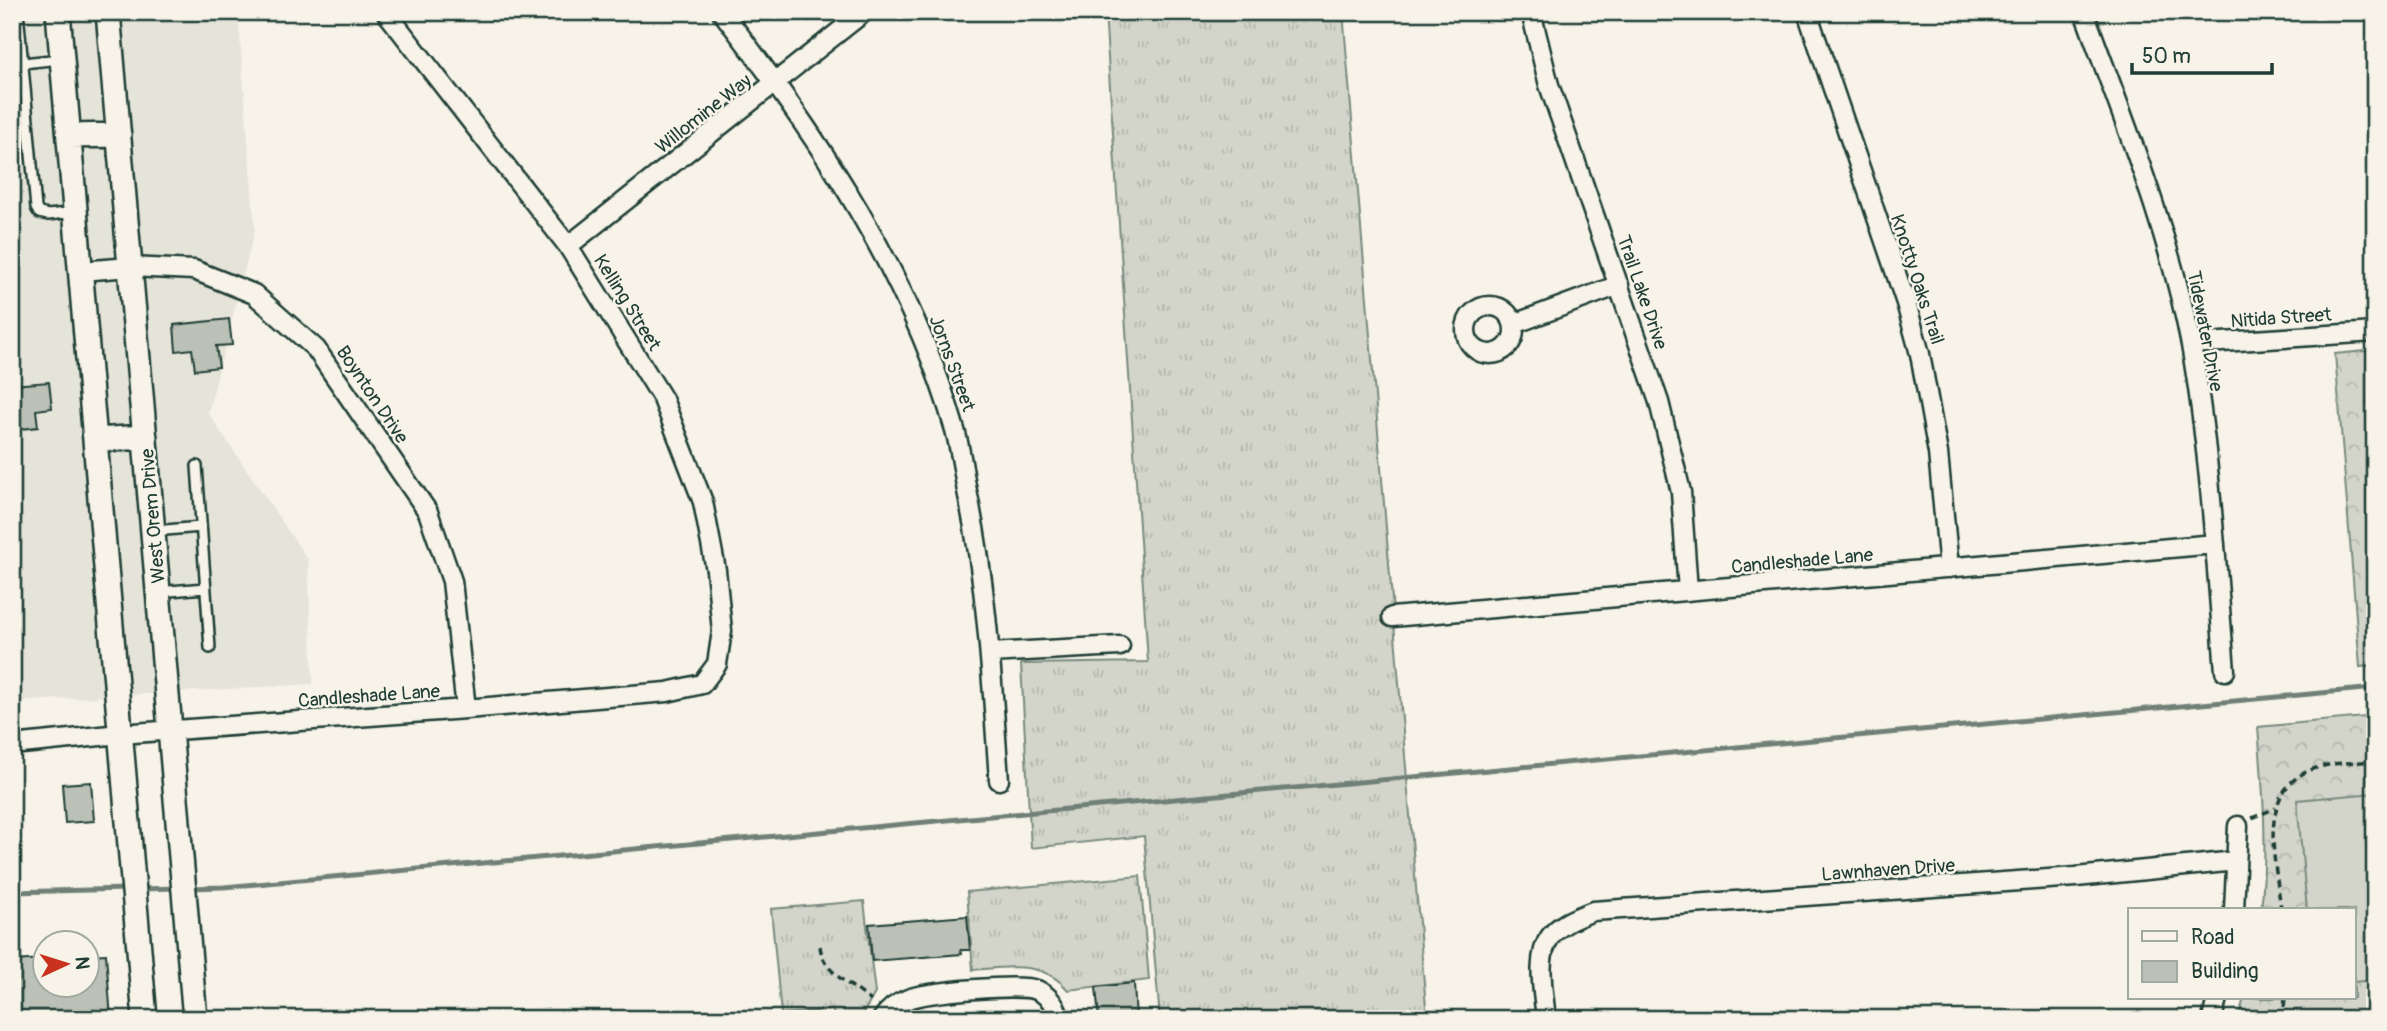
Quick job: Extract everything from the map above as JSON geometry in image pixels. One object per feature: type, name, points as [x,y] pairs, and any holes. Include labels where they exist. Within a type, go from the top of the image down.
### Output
[{"type":"main road","points":[[58,12],[145,1019]]},
{"type":"main road","name":"West Orem Drive","points":[[108,12],[195,1019]]},
{"type":"main road","points":[[69,136],[119,135]]},
{"type":"main road","points":[[95,440],[145,437]]},
{"type":"street","name":"Kelling Street","points":[[386,12],[568,246],[663,398],[703,502],[716,570],[722,631],[717,664]]},
{"type":"street","name":"Jorns Street","points":[[722,12],[776,83],[867,222],[911,309],[955,430],[976,531],[990,653],[999,780]]},
{"type":"street","name":"Willomine Way","points":[[568,246],[864,12]]},
{"type":"street","name":"Trail Lake Drive","points":[[1531,12],[1549,85],[1659,402],[1681,492],[1688,591]]},
{"type":"street","name":"Knotty Oaks Trail","points":[[1807,12],[1906,303],[1920,354],[1938,453],[1950,568]]},
{"type":"street","name":"Tidewater Drive","points":[[2084,12],[2151,194],[2191,344],[2215,544],[2225,671]]},
{"type":"street","name":"Boynton Drive","points":[[81,271],[130,267],[194,270],[254,294],[316,349],[428,512],[452,581],[466,709]]},
{"type":"street","points":[[1514,324],[1619,285]]},
{"type":"street","name":"Nitida Street","points":[[2191,344],[2374,339]]},
{"type":"street","name":"Candleshade Lane","points":[[1392,617],[2215,544]]},
{"type":"street","points":[[990,653],[1120,646]]},
{"type":"street","name":"Candleshade Lane","points":[[12,744],[667,692],[702,684],[717,664]]},
{"type":"street","points":[[2234,908],[2238,826]]},
{"type":"street","name":"Lawnhaven Drive","points":[[1546,1019],[1541,963],[1550,937],[1568,922],[1593,911],[2076,877],[2236,861]]},
{"type":"street","points":[[883,1018],[898,1004],[916,997],[1019,987],[1038,991],[1046,996],[1058,1014]]},
{"type":"street","points":[[2212,1019],[2217,1000]]},
{"type":"lane","points":[[18,12],[36,208],[39,213],[48,215],[76,212]]},
{"type":"lane","points":[[23,63],[62,59]]},
{"type":"lane","points":[[197,466],[210,648]]},
{"type":"lane","points":[[153,531],[201,527]]},
{"type":"lane","points":[[158,592],[205,588]]},
{"type":"path","points":[[2374,339],[2375,359]]},
{"type":"path","points":[[2281,908],[2272,829],[2276,808],[2285,787],[2298,775],[2318,767],[2375,761]]},
{"type":"path","points":[[2238,826],[2276,808]]},
{"type":"path","points":[[820,946],[823,960],[834,974],[871,1001]]},
{"type":"path","points":[[2283,1019],[2285,1000]]},
{"type":"shaded area","points":[[12,12],[238,12],[255,229],[208,413],[308,560],[313,684],[12,702]]},
{"type":"green space","points":[[1105,12],[1343,12],[1427,1019],[1160,1019],[1144,836],[1031,848],[1021,664],[1148,662]]},
{"type":"green space","points":[[2375,350],[2375,665],[2360,667],[2335,354]]},
{"type":"green space","points":[[2375,716],[2375,1019],[2238,1019],[2243,1000],[2356,1000],[2356,908],[2261,908],[2264,842],[2258,727]]},
{"type":"green space","points":[[2375,793],[2375,980],[2356,982],[2356,908],[2307,908],[2297,800]]},
{"type":"green space","points":[[1140,876],[1149,980],[1068,990],[1058,980],[1036,970],[1012,967],[973,970],[967,892]]},
{"type":"green space","points":[[864,901],[875,993],[860,1019],[834,1019],[833,1010],[781,1014],[771,909]]},
{"type":"building","points":[[229,319],[232,345],[216,346],[219,367],[195,370],[192,349],[176,351],[174,325]]},
{"type":"building","points":[[49,382],[52,408],[36,410],[38,427],[12,430],[12,385]]},
{"type":"building","points":[[91,782],[94,821],[65,823],[62,784]]},
{"type":"building","points":[[967,916],[970,950],[961,950],[962,954],[872,961],[869,924]]},
{"type":"building","points":[[102,954],[106,954],[111,1019],[46,1019],[46,1015],[12,1018],[12,961],[32,960],[32,1000],[102,1000]]},
{"type":"building","points":[[1134,983],[1136,1019],[1099,1019],[1096,987]]},
{"type":"waterway","points":[[189,888],[224,887],[2375,688]]},
{"type":"waterway","points":[[140,889],[179,888]]},
{"type":"waterway","points":[[12,892],[127,889]]}]
